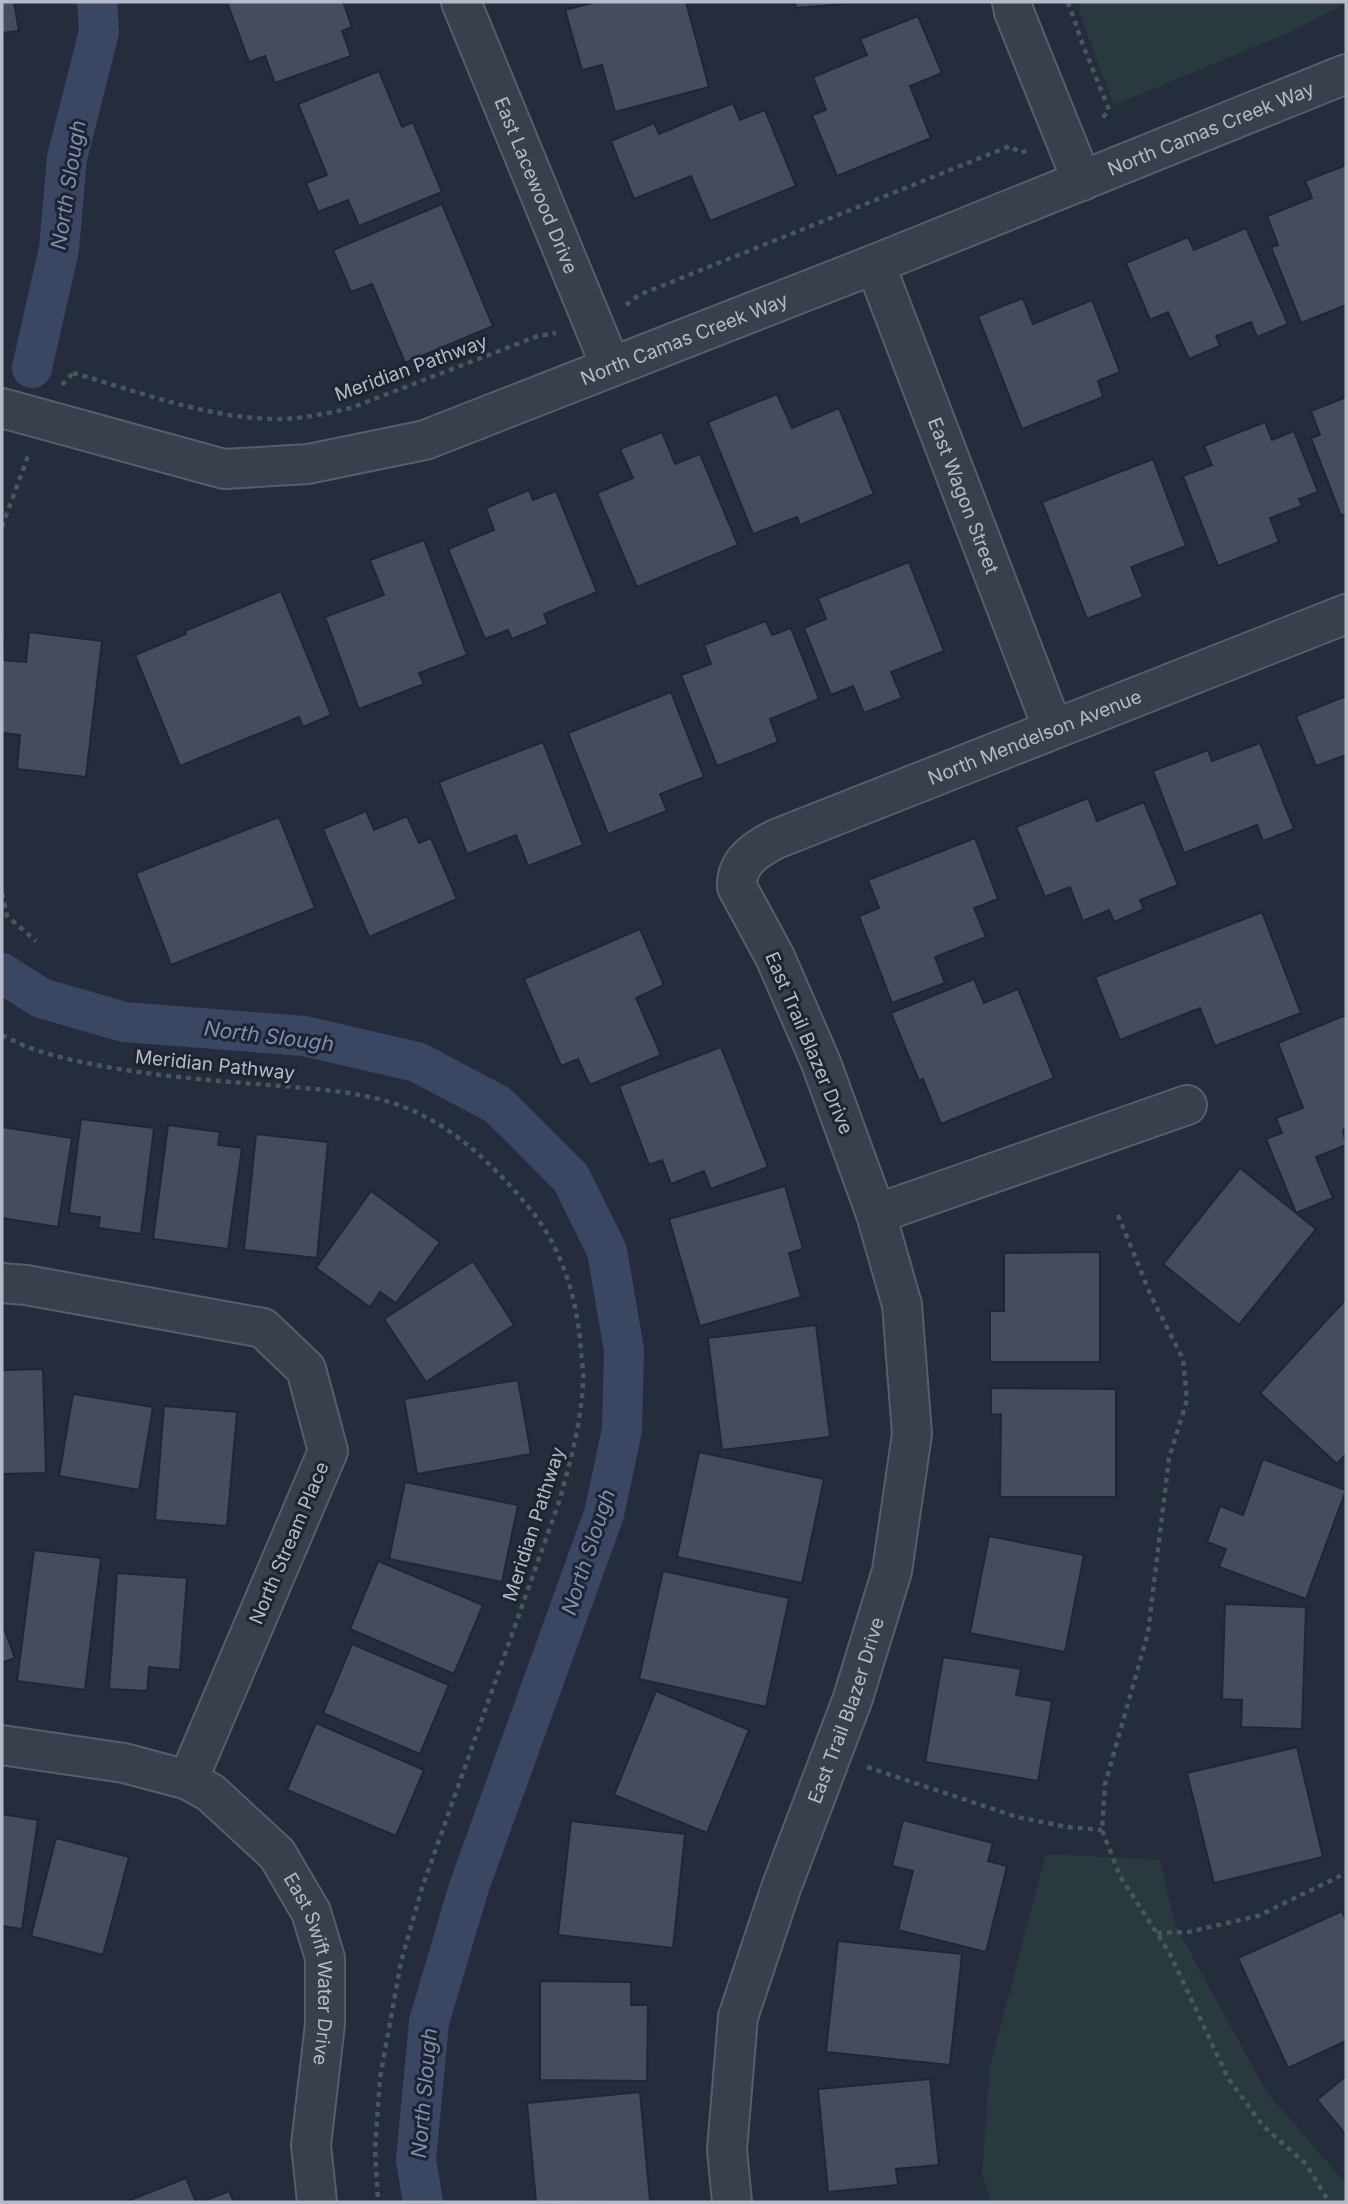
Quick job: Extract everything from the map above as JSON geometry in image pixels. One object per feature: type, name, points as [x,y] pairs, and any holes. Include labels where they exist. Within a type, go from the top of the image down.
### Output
[{"type":"street","name":"East Lacewood Drive","points":[[461,2],[611,367]]},
{"type":"street","points":[[1012,2],[1082,181]]},
{"type":"street","name":"North Camas Creek Way","points":[[2,408],[224,469],[308,464],[425,440],[875,264],[1346,74]]},
{"type":"street","name":"East Wagon Street","points":[[875,264],[1053,729]]},
{"type":"street","name":"North Mendelson Avenue","points":[[737,876],[742,864],[755,850],[776,839],[1346,614]]},
{"type":"street","name":"East Trail Blazer Drive","points":[[732,2202],[727,2150],[738,2017],[781,1888],[853,1698],[892,1570],[912,1434],[902,1305],[876,1214],[821,1063],[775,957],[737,887],[737,876]]},
{"type":"street","points":[[876,1214],[1187,1104]]},
{"type":"street","name":"North Stream Place","points":[[2,1283],[26,1285],[263,1328],[306,1370],[328,1451],[188,1780]]},
{"type":"street","name":"East Swift Water Drive","points":[[2,1745],[124,1763],[188,1780],[211,1793],[277,1854],[311,1912],[325,1958],[325,2024],[312,2145],[317,2202]]},
{"type":"path","points":[[1068,2],[1109,110],[1101,120]]},
{"type":"path","points":[[627,305],[639,295],[1010,146],[1021,153]]},
{"type":"path","name":"Meridian Pathway","points":[[73,373],[200,409],[243,417],[283,419],[351,408],[538,336],[552,335]]},
{"type":"path","points":[[2,527],[30,449]]},
{"type":"path","points":[[2,893],[7,916],[36,941]]},
{"type":"path","name":"Meridian Pathway","points":[[2,1035],[45,1053],[90,1064],[162,1076],[340,1091],[377,1099],[419,1114],[464,1141],[506,1179],[543,1226],[569,1278],[580,1329],[584,1382],[575,1443],[559,1502],[422,1888],[401,1962],[380,2078],[375,2149],[378,2202]]},
{"type":"path","points":[[1118,1215],[1151,1296],[1182,1359],[1187,1400],[1169,1458],[1148,1633],[1105,1784],[1102,1830],[1120,1876],[1169,1952],[1228,2078],[1263,2126],[1306,2164],[1329,2202]]},
{"type":"path","points":[[864,1766],[1017,1817],[1067,1827],[1102,1830]]},
{"type":"path","points":[[1157,1933],[1188,1932],[1258,1916],[1346,1873]]},
{"type":"shaded area","points":[[1078,2],[1346,3],[1286,34],[1114,105]]},
{"type":"shaded area","points":[[1046,1854],[1160,1860],[1175,1925],[1266,2091],[1346,2184],[1346,2202],[991,2202],[982,2175],[990,2066]]},
{"type":"building","points":[[2,2],[14,2],[19,31],[2,33]]},
{"type":"building","points":[[227,2],[343,2],[352,27],[342,31],[351,56],[275,83],[265,56],[249,62]]},
{"type":"building","points":[[596,2],[686,2],[709,87],[615,112],[602,65],[582,70],[565,10]]},
{"type":"building","points":[[795,2],[868,2],[796,8]]},
{"type":"building","points":[[918,16],[942,73],[910,86],[931,138],[837,176],[812,115],[826,110],[813,77],[867,55],[860,39]]},
{"type":"building","points":[[379,71],[402,127],[413,122],[442,192],[359,226],[348,200],[318,212],[306,183],[327,175],[298,104]]},
{"type":"building","points":[[733,103],[740,120],[765,110],[796,186],[710,221],[691,176],[634,199],[611,141],[654,123],[659,134]]},
{"type":"building","points":[[1346,165],[1346,305],[1301,323],[1271,247],[1278,245],[1267,216],[1312,198],[1305,181]]},
{"type":"building","points":[[442,204],[493,326],[405,363],[372,284],[351,292],[333,250]]},
{"type":"building","points":[[1246,228],[1288,324],[1257,337],[1251,322],[1216,336],[1220,346],[1189,359],[1168,312],[1150,320],[1126,263],[1188,237],[1194,250]]},
{"type":"building","points":[[1023,298],[1033,324],[1092,300],[1120,372],[1098,381],[1103,397],[1022,429],[978,316]]},
{"type":"building","points":[[777,394],[792,428],[839,408],[874,494],[800,525],[797,517],[753,534],[708,422]]},
{"type":"building","points":[[1346,397],[1346,514],[1341,516],[1311,438],[1320,435],[1311,411]]},
{"type":"building","points":[[1265,422],[1272,440],[1294,431],[1318,492],[1299,499],[1302,506],[1270,518],[1279,542],[1218,566],[1183,476],[1212,465],[1204,446]]},
{"type":"building","points":[[662,432],[675,464],[700,454],[738,545],[637,587],[597,493],[633,478],[620,449]]},
{"type":"building","points":[[1153,459],[1186,546],[1131,567],[1143,597],[1087,619],[1042,502]]},
{"type":"building","points":[[529,490],[533,500],[556,491],[597,592],[544,614],[548,624],[512,639],[508,630],[485,639],[448,549],[494,530],[486,508]]},
{"type":"building","points":[[424,540],[467,655],[419,673],[424,684],[359,709],[325,617],[384,595],[370,560]]},
{"type":"building","points":[[909,562],[944,651],[891,672],[902,698],[864,713],[853,686],[831,695],[804,628],[826,619],[818,598]]},
{"type":"building","points":[[281,591],[331,715],[303,727],[299,717],[180,766],[135,655]]},
{"type":"building","points":[[766,621],[772,635],[791,628],[819,699],[770,719],[778,742],[717,766],[681,675],[711,664],[704,645]]},
{"type":"building","points":[[29,632],[102,641],[86,777],[17,769],[20,735],[2,733],[2,660],[26,662]]},
{"type":"building","points":[[2,635],[5,636],[2,660]]},
{"type":"building","points":[[671,692],[704,777],[660,794],[667,811],[608,834],[568,733]]},
{"type":"building","points":[[1346,696],[1346,755],[1316,766],[1296,716]]},
{"type":"building","points":[[543,742],[583,845],[528,866],[516,835],[467,854],[439,782]]},
{"type":"building","points":[[1260,743],[1294,829],[1263,841],[1257,825],[1184,853],[1153,771],[1208,750],[1212,761]]},
{"type":"building","points":[[1088,798],[1097,821],[1144,802],[1178,885],[1140,900],[1144,909],[1114,922],[1109,910],[1083,921],[1070,887],[1045,897],[1016,827]]},
{"type":"building","points":[[366,811],[374,830],[407,816],[419,843],[431,838],[457,899],[369,937],[323,829]]},
{"type":"building","points":[[279,817],[315,908],[171,965],[136,873]]},
{"type":"building","points":[[975,838],[998,899],[974,908],[986,937],[935,957],[945,983],[892,1003],[859,916],[879,908],[868,880]]},
{"type":"building","points":[[1262,912],[1301,1013],[1215,1046],[1200,1008],[1120,1040],[1095,977]]},
{"type":"building","points":[[640,929],[664,985],[636,998],[661,1055],[590,1085],[578,1059],[561,1066],[524,979]]},
{"type":"building","points":[[974,979],[984,1003],[1018,989],[1054,1078],[941,1124],[923,1079],[919,1081],[891,1013]]},
{"type":"building","points":[[1346,1015],[1346,1129],[1343,1130],[1346,1145],[1316,1157],[1333,1198],[1296,1213],[1266,1139],[1282,1133],[1276,1118],[1303,1108],[1278,1043]]},
{"type":"building","points":[[721,1047],[768,1167],[711,1189],[704,1171],[671,1184],[662,1160],[649,1165],[619,1086]]},
{"type":"building","points":[[81,1119],[154,1128],[141,1234],[98,1228],[100,1217],[69,1213]]},
{"type":"building","points":[[168,1125],[220,1132],[218,1145],[242,1148],[228,1249],[153,1239]]},
{"type":"building","points":[[2,1127],[72,1138],[58,1227],[2,1218]]},
{"type":"building","points":[[256,1134],[328,1142],[317,1258],[244,1250]]},
{"type":"building","points":[[1240,1168],[1316,1229],[1239,1325],[1163,1264]]},
{"type":"building","points":[[785,1186],[803,1249],[789,1253],[801,1297],[700,1326],[669,1219]]},
{"type":"building","points":[[371,1191],[440,1242],[396,1303],[380,1292],[370,1307],[316,1268]]},
{"type":"building","points":[[1100,1252],[1100,1362],[990,1362],[990,1311],[1004,1311],[1004,1253]]},
{"type":"building","points":[[473,1261],[514,1325],[426,1382],[384,1319]]},
{"type":"building","points":[[1346,1299],[1346,1454],[1337,1464],[1260,1393]]},
{"type":"building","points":[[816,1325],[830,1437],[722,1450],[708,1338]]},
{"type":"building","points":[[43,1369],[46,1473],[2,1474],[2,1370]]},
{"type":"building","points":[[518,1380],[531,1454],[417,1474],[404,1399]]},
{"type":"building","points":[[991,1388],[1116,1389],[1116,1497],[1000,1497],[1001,1414],[991,1415]]},
{"type":"building","points":[[73,1394],[153,1407],[139,1490],[59,1476]]},
{"type":"building","points":[[164,1406],[237,1412],[227,1526],[155,1520]]},
{"type":"building","points":[[699,1452],[824,1479],[802,1583],[677,1557]]},
{"type":"building","points":[[1263,1459],[1346,1490],[1306,1599],[1219,1567],[1226,1549],[1207,1542],[1220,1506],[1243,1515]]},
{"type":"building","points":[[405,1482],[518,1505],[502,1582],[389,1559]]},
{"type":"building","points":[[989,1536],[1084,1555],[1065,1652],[970,1633]]},
{"type":"building","points":[[34,1550],[101,1558],[85,1690],[17,1681]]},
{"type":"building","points":[[378,1561],[483,1605],[454,1674],[350,1629]]},
{"type":"building","points":[[663,1571],[789,1598],[766,1707],[639,1679]]},
{"type":"building","points":[[117,1573],[187,1578],[180,1670],[149,1667],[147,1691],[109,1689]]},
{"type":"building","points":[[1225,1604],[1306,1607],[1302,1729],[1241,1727],[1242,1700],[1222,1699]]},
{"type":"building","points":[[2,1623],[15,1658],[2,1663]]},
{"type":"building","points":[[352,1644],[449,1685],[420,1754],[323,1713]]},
{"type":"building","points":[[943,1657],[1021,1669],[1016,1695],[1052,1701],[1038,1781],[925,1762]]},
{"type":"building","points":[[656,1691],[749,1730],[707,1833],[614,1795]]},
{"type":"building","points":[[316,1723],[424,1770],[396,1836],[287,1790]]},
{"type":"building","points":[[1297,1747],[1323,1857],[1214,1883],[1187,1773]]},
{"type":"building","points":[[2,1814],[38,1820],[22,1929],[2,1926]]},
{"type":"building","points":[[903,1820],[993,1843],[988,1861],[1007,1866],[986,1952],[898,1930],[913,1871],[892,1866]]},
{"type":"building","points":[[571,1821],[685,1834],[673,1948],[558,1935]]},
{"type":"building","points":[[56,1838],[129,1857],[103,1955],[31,1936]]},
{"type":"building","points":[[1342,1911],[1346,1921],[1346,2041],[1288,2068],[1238,1958]]},
{"type":"building","points":[[838,1941],[962,1954],[950,2065],[826,2052]]},
{"type":"building","points":[[540,1981],[631,1982],[631,2005],[648,2005],[647,2081],[540,2080]]},
{"type":"building","points":[[1346,2076],[1346,2135],[1317,2100]]},
{"type":"building","points":[[930,2079],[939,2165],[896,2169],[898,2185],[828,2192],[818,2089]]},
{"type":"building","points":[[640,2092],[650,2201],[536,2202],[527,2103]]},
{"type":"building","points":[[186,2178],[196,2202],[125,2202]]},
{"type":"building","points":[[229,2191],[234,2202],[201,2202]]},
{"type":"waterway","name":"North Slough","points":[[32,368],[59,249],[67,158],[99,32],[97,2]]},
{"type":"waterway","name":"North Slough","points":[[2,973],[41,998],[124,1022],[304,1036],[417,1062],[498,1105],[571,1178],[607,1251],[624,1350],[622,1430],[604,1514],[469,1887],[429,2022],[416,2160],[423,2202]]}]
